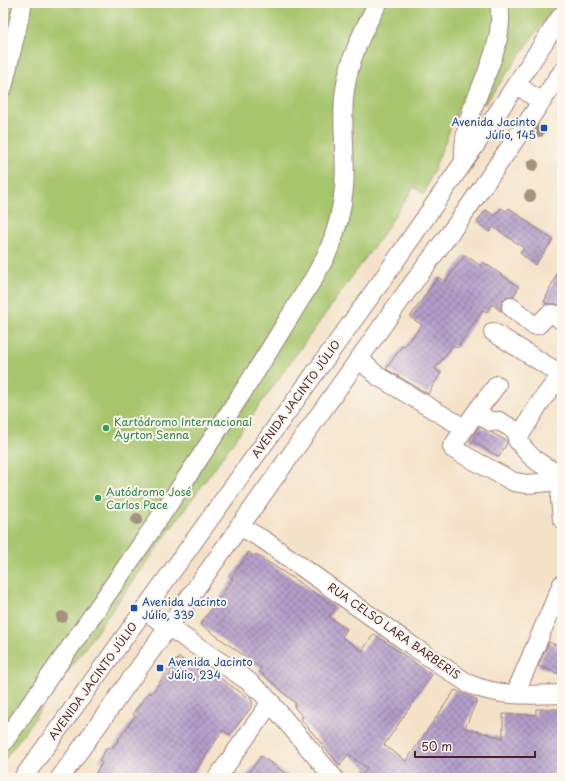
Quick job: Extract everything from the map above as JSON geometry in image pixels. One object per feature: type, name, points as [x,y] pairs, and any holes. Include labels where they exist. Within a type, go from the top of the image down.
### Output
[{"type":"street","points":[[3,87],[23,3]]},
{"type":"street","points":[[3,743],[182,486],[264,359],[324,262],[336,234],[344,187],[344,104],[348,74],[356,47],[378,3]]},
{"type":"street","points":[[464,159],[465,134],[470,114],[497,45],[500,27],[500,3]]},
{"type":"street","name":"AVENIDA JACINTO JÚLIO","points":[[23,778],[380,282],[562,15]]},
{"type":"street","points":[[60,778],[405,294],[461,218],[562,72]]},
{"type":"street","points":[[516,84],[541,102]]},
{"type":"street","points":[[511,307],[533,325],[538,325],[547,315],[551,314],[562,321]]},
{"type":"street","points":[[493,332],[562,375],[541,401],[517,440],[524,446],[526,452],[541,464],[562,475]]},
{"type":"street","points":[[359,359],[379,377],[464,428]]},
{"type":"street","points":[[497,385],[452,445],[453,449],[514,482],[527,484],[562,481]]},
{"type":"street","points":[[476,412],[491,422],[508,418],[520,433]]},
{"type":"street","points":[[562,484],[560,499],[562,519]]},
{"type":"street","name":"RUA CELSO LARA BARBERIS","points":[[239,526],[264,540],[411,645],[469,684],[493,692],[515,694],[562,694]]},
{"type":"street","points":[[515,694],[562,584]]},
{"type":"street","points":[[144,610],[248,681],[264,695],[334,778]]},
{"type":"street","points":[[217,778],[271,702]]},
{"type":"green space","name":"Autódromo José Carlos Pace","points":[[3,3],[557,3],[485,104],[464,95],[424,194],[414,187],[382,235],[3,762]]},
{"type":"building","points":[[501,208],[506,211],[509,208],[553,240],[535,265],[520,253],[524,248],[493,227],[490,232],[477,222],[486,210],[495,216]]},
{"type":"building","points":[[465,255],[481,266],[483,262],[519,287],[513,297],[507,297],[503,301],[501,311],[492,304],[487,312],[483,310],[457,348],[453,345],[435,369],[441,373],[428,394],[386,369],[402,346],[404,347],[422,325],[410,317],[438,277],[445,282]]},
{"type":"building","points":[[562,262],[562,307],[544,302]]},
{"type":"building","points":[[479,426],[507,441],[499,457],[470,440]]},
{"type":"building","points":[[249,552],[254,556],[256,554],[336,607],[329,617],[347,629],[342,637],[362,651],[374,634],[432,675],[384,745],[406,761],[455,690],[477,700],[465,728],[503,738],[503,714],[536,715],[536,709],[559,709],[559,723],[562,723],[562,778],[360,778],[367,768],[348,754],[340,766],[301,719],[303,717],[294,707],[296,704],[259,672],[261,668],[200,624],[233,579],[231,578]]},
{"type":"building","points":[[549,642],[562,648],[562,675],[538,666]]},
{"type":"building","points":[[179,657],[211,679],[214,674],[252,700],[252,706],[230,735],[223,730],[191,778],[93,778],[102,763],[99,760],[108,747],[111,749],[117,742],[135,716],[133,714],[149,692],[151,694]]},
{"type":"building","points":[[261,756],[292,778],[245,778]]},
{"type":"place","name":"Avenida Jacinto Júlio, 145","points":[[544,128]]},
{"type":"place","name":"Kartódromo Internacional Ayrton Senna","points":[[106,428]]},
{"type":"place","name":"Autódromo José Carlos Pace","points":[[98,498]]},
{"type":"place","name":"Avenida Jacinto Júlio, 339","points":[[134,608]]},
{"type":"place","name":"Avenida Jacinto Júlio, 234","points":[[160,668]]}]
